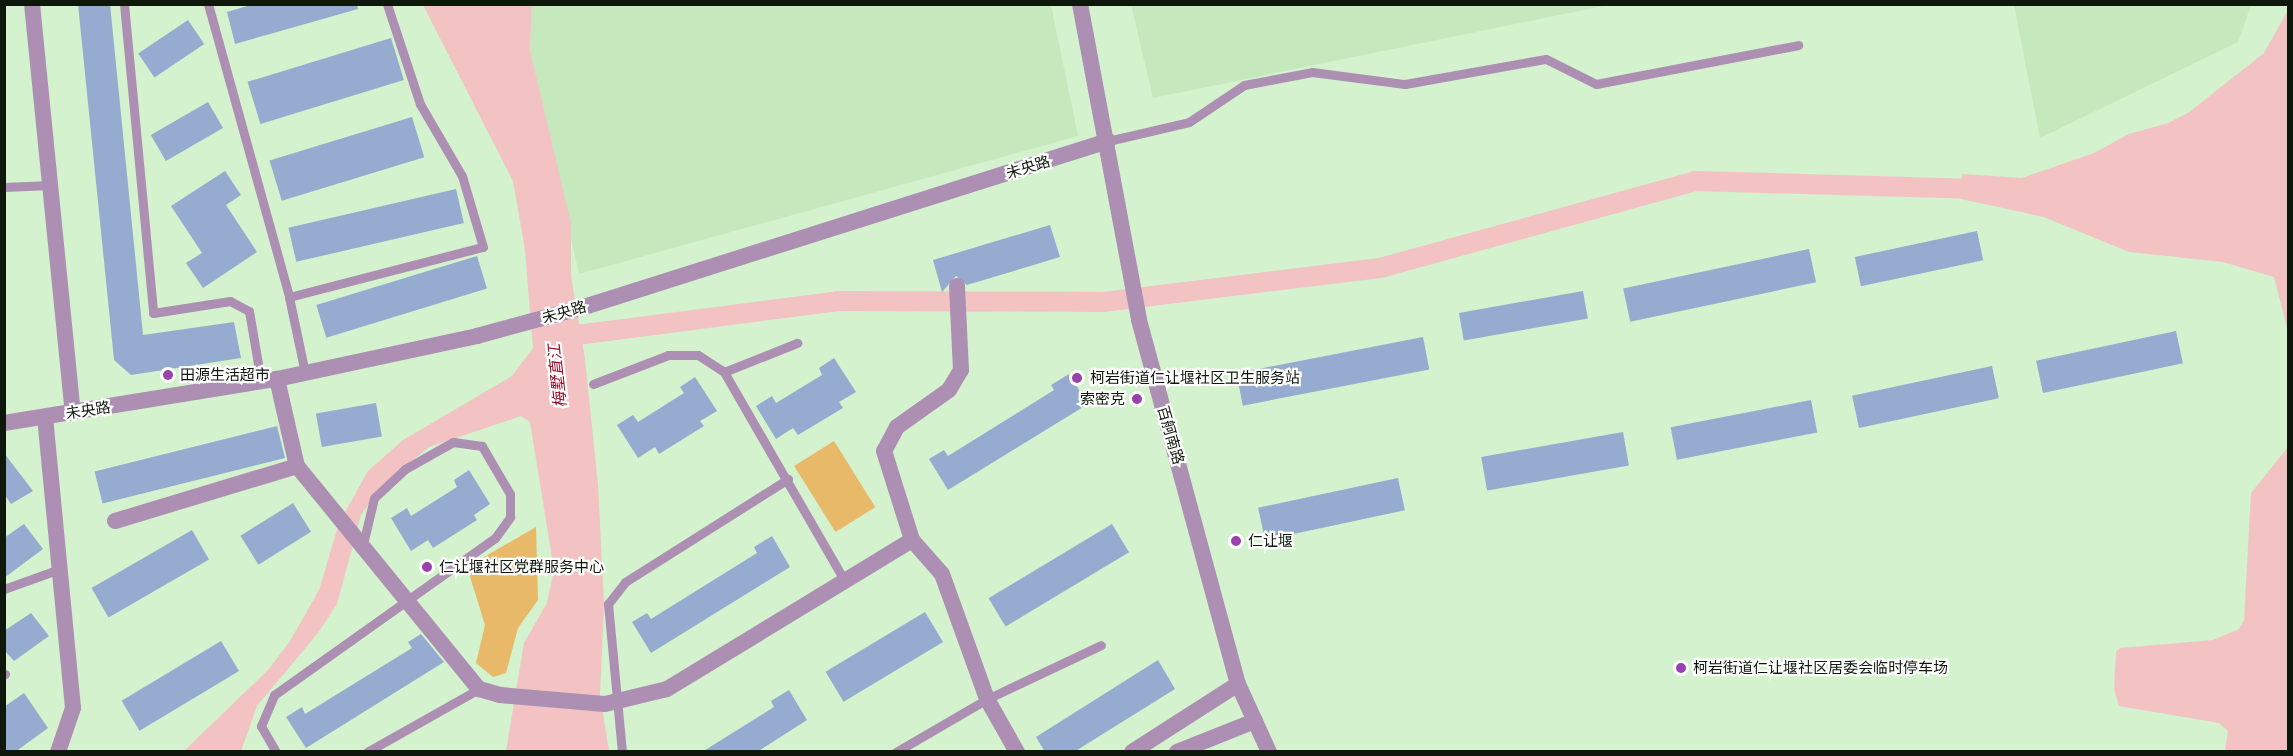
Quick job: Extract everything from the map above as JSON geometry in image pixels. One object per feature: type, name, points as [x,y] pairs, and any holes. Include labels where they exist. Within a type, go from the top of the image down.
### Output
[{"type":"street","points":[[32,4],[73,413]]},
{"type":"street","name":"百舸南路","points":[[1080,4],[1108,141],[1139,320],[1238,684],[1269,752]]},
{"type":"street","name":"未央路","points":[[4,423],[269,380],[477,336],[584,307],[1108,141]]},
{"type":"street","points":[[957,286],[962,370],[949,390],[897,427],[884,451],[912,540],[942,574],[987,699],[1017,752]]},
{"type":"street","points":[[269,380],[297,465],[408,598],[479,689],[500,695],[610,703],[667,689],[843,578],[912,540]]},
{"type":"street","points":[[45,417],[73,708],[58,752]]},
{"type":"street","points":[[115,521],[297,465]]},
{"type":"street","points":[[1132,752],[1238,684]]},
{"type":"street","points":[[1177,752],[1254,721]]},
{"type":"lane","points":[[124,4],[153,313],[230,301],[249,311],[269,380]]},
{"type":"lane","points":[[208,4],[289,297],[305,373]]},
{"type":"lane","points":[[289,297],[483,247],[462,176],[420,104],[387,4]]},
{"type":"lane","points":[[1108,141],[1189,122],[1244,85],[1312,72],[1405,84],[1546,59],[1596,84],[1798,45]]},
{"type":"lane","points":[[4,187],[51,185]]},
{"type":"lane","points":[[724,372],[797,344]]},
{"type":"lane","points":[[593,384],[668,355],[698,356],[724,372],[788,479],[843,578]]},
{"type":"lane","points":[[276,752],[261,726],[274,695],[495,538],[510,517],[510,494],[482,446],[453,442],[405,469],[374,498],[361,541]]},
{"type":"lane","points":[[622,752],[610,703],[608,604],[625,582],[788,479]]},
{"type":"lane","points":[[4,589],[60,569]]},
{"type":"lane","points":[[896,752],[987,699],[1101,645]]},
{"type":"lane","points":[[367,752],[479,689]]},
{"type":"shaded area","points":[[1131,4],[1608,4],[1608,5],[1153,98]]},
{"type":"shaded area","points":[[2014,4],[2251,5],[2238,42],[2040,138]]},
{"type":"shaded area","points":[[532,5],[1051,5],[1078,136],[579,274],[530,49]]},
{"type":"shaded area","points":[[834,441],[875,507],[835,532],[794,466]]},
{"type":"shaded area","points":[[536,527],[538,600],[518,628],[506,673],[493,677],[476,663],[485,625],[467,567]]},
{"type":"water","name":"梅墅直江","points":[[423,5],[532,5],[530,50],[571,223],[571,276],[585,359],[598,485],[604,604],[600,695],[609,751],[506,751],[524,643],[547,603],[554,570],[530,422],[521,416],[429,447],[381,486],[361,515],[337,604],[318,633],[257,706],[241,751],[183,752],[269,669],[290,641],[319,590],[339,523],[368,471],[403,440],[512,376],[533,348],[525,250],[513,181]]},
{"type":"water","points":[[2288,10],[2288,332],[2274,277],[2223,262],[2129,252],[2044,217],[1961,199],[1962,174],[2022,178],[2094,153],[2129,134],[2168,123],[2188,113],[2264,53]]},
{"type":"water","points":[[2288,447],[2288,751],[2225,751],[2228,731],[2219,723],[2119,706],[2114,689],[2116,652],[2120,648],[2213,640],[2239,629],[2244,620],[2251,493]]},
{"type":"building","points":[[78,4],[110,4],[143,335],[234,322],[241,358],[131,375],[114,360]]},
{"type":"building","points":[[254,4],[357,4],[358,9],[235,44],[227,12]]},
{"type":"building","points":[[188,20],[204,44],[154,78],[138,54]]},
{"type":"building","points":[[391,38],[404,80],[260,124],[248,82]]},
{"type":"building","points":[[208,102],[223,128],[166,161],[151,135]]},
{"type":"building","points":[[412,117],[424,157],[282,201],[270,161]]},
{"type":"building","points":[[225,171],[241,195],[226,205],[257,252],[203,288],[186,263],[202,253],[171,206]]},
{"type":"building","points":[[456,189],[464,223],[296,262],[288,228]]},
{"type":"building","points":[[1050,225],[1060,257],[967,285],[956,276],[942,292],[933,260]]},
{"type":"building","points":[[1977,231],[1983,260],[1861,286],[1855,257]]},
{"type":"building","points":[[1809,249],[1816,282],[1630,322],[1623,289]]},
{"type":"building","points":[[477,256],[487,289],[326,338],[316,305]]},
{"type":"building","points":[[1583,291],[1588,319],[1464,340],[1459,313]]},
{"type":"building","points":[[2176,331],[2183,363],[2043,393],[2036,361]]},
{"type":"building","points":[[1423,337],[1429,369],[1243,406],[1236,373]]},
{"type":"building","points":[[834,358],[856,392],[839,402],[843,408],[798,435],[793,428],[776,439],[756,406],[772,396],[776,403],[822,375],[819,368]]},
{"type":"building","points":[[1992,366],[1999,398],[1859,428],[1852,396]]},
{"type":"building","points":[[1069,374],[1088,404],[948,490],[929,459],[944,450],[948,456],[1054,390],[1051,385]]},
{"type":"building","points":[[695,377],[717,411],[700,421],[704,426],[659,454],[655,447],[638,458],[617,425],[633,415],[638,422],[684,393],[680,387]]},
{"type":"building","points":[[1811,400],[1817,432],[1677,460],[1671,427]]},
{"type":"building","points":[[376,403],[382,436],[322,447],[316,414]]},
{"type":"building","points":[[277,426],[285,458],[103,504],[95,471]]},
{"type":"building","points":[[1623,432],[1629,465],[1487,490],[1481,457]]},
{"type":"building","points":[[4,453],[33,491],[11,504],[4,494]]},
{"type":"building","points":[[469,470],[490,504],[474,515],[477,520],[433,548],[428,540],[411,551],[391,518],[407,508],[411,516],[457,487],[454,480]]},
{"type":"building","points":[[1398,478],[1405,510],[1265,540],[1258,508]]},
{"type":"building","points":[[293,503],[311,532],[258,565],[240,536]]},
{"type":"building","points":[[24,524],[43,549],[4,578],[4,538]]},
{"type":"building","points":[[1112,524],[1129,552],[1006,626],[989,598]]},
{"type":"building","points":[[192,530],[209,559],[109,617],[92,588]]},
{"type":"building","points":[[772,536],[790,567],[651,653],[632,622],[647,613],[651,619],[757,553],[754,547]]},
{"type":"building","points":[[925,612],[943,642],[844,702],[826,672]]},
{"type":"building","points":[[31,613],[49,636],[14,661],[4,650],[4,631]]},
{"type":"building","points":[[421,634],[444,662],[306,748],[286,717],[302,707],[305,714],[412,648],[408,642]]},
{"type":"building","points":[[221,641],[239,671],[140,731],[122,701]]},
{"type":"building","points":[[1158,660],[1175,689],[1074,752],[1045,752],[1036,737]]},
{"type":"building","points":[[789,690],[807,720],[757,752],[702,752],[774,707],[771,701]]},
{"type":"building","points":[[24,693],[48,728],[15,752],[4,752],[4,707]]},
{"type":"waterway","name":"梅墅直江","points":[[554,338],[837,301],[1103,302],[1380,268],[1695,181],[1987,189]]},
{"type":"place","name":"田源生活超市","points":[[168,375]]},
{"type":"place","name":"柯岩街道仁让堰社区卫生服务站","points":[[1077,378]]},
{"type":"place","name":"索密克","points":[[1137,399]]},
{"type":"place","name":"仁让堰","points":[[1236,541]]},
{"type":"place","name":"仁让堰社区党群服务中心","points":[[427,567]]},
{"type":"place","name":"柯岩街道仁让堰社区居委会临时停车场","points":[[1681,668]]}]
